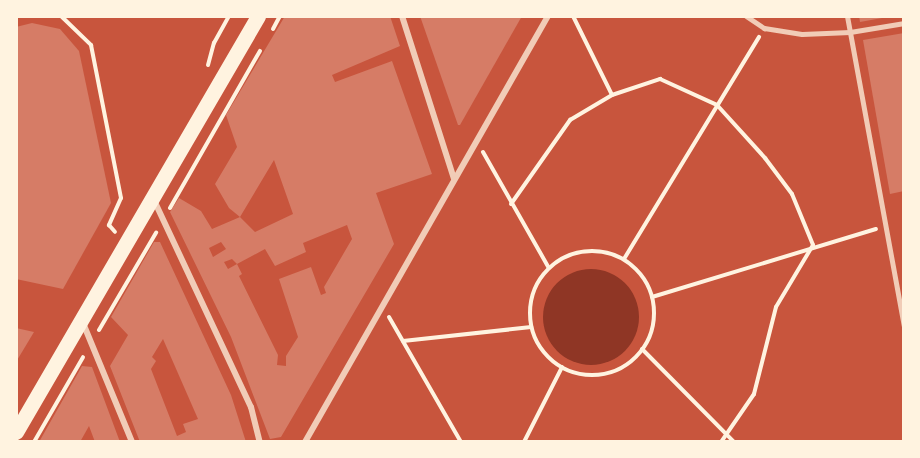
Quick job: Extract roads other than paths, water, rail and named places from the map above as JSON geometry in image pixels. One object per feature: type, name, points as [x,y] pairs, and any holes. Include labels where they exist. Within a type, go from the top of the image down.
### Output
[{"type":"main road","points":[[16,432],[258,16]]},
{"type":"street","points":[[402,16],[454,179]]},
{"type":"street","points":[[305,441],[476,138],[548,16]]},
{"type":"street","points":[[746,16],[764,28],[802,34],[850,32],[903,22]]},
{"type":"street","points":[[847,16],[903,326]]},
{"type":"street","points":[[153,197],[251,408],[260,441]]},
{"type":"street","points":[[82,320],[132,441]]}]
